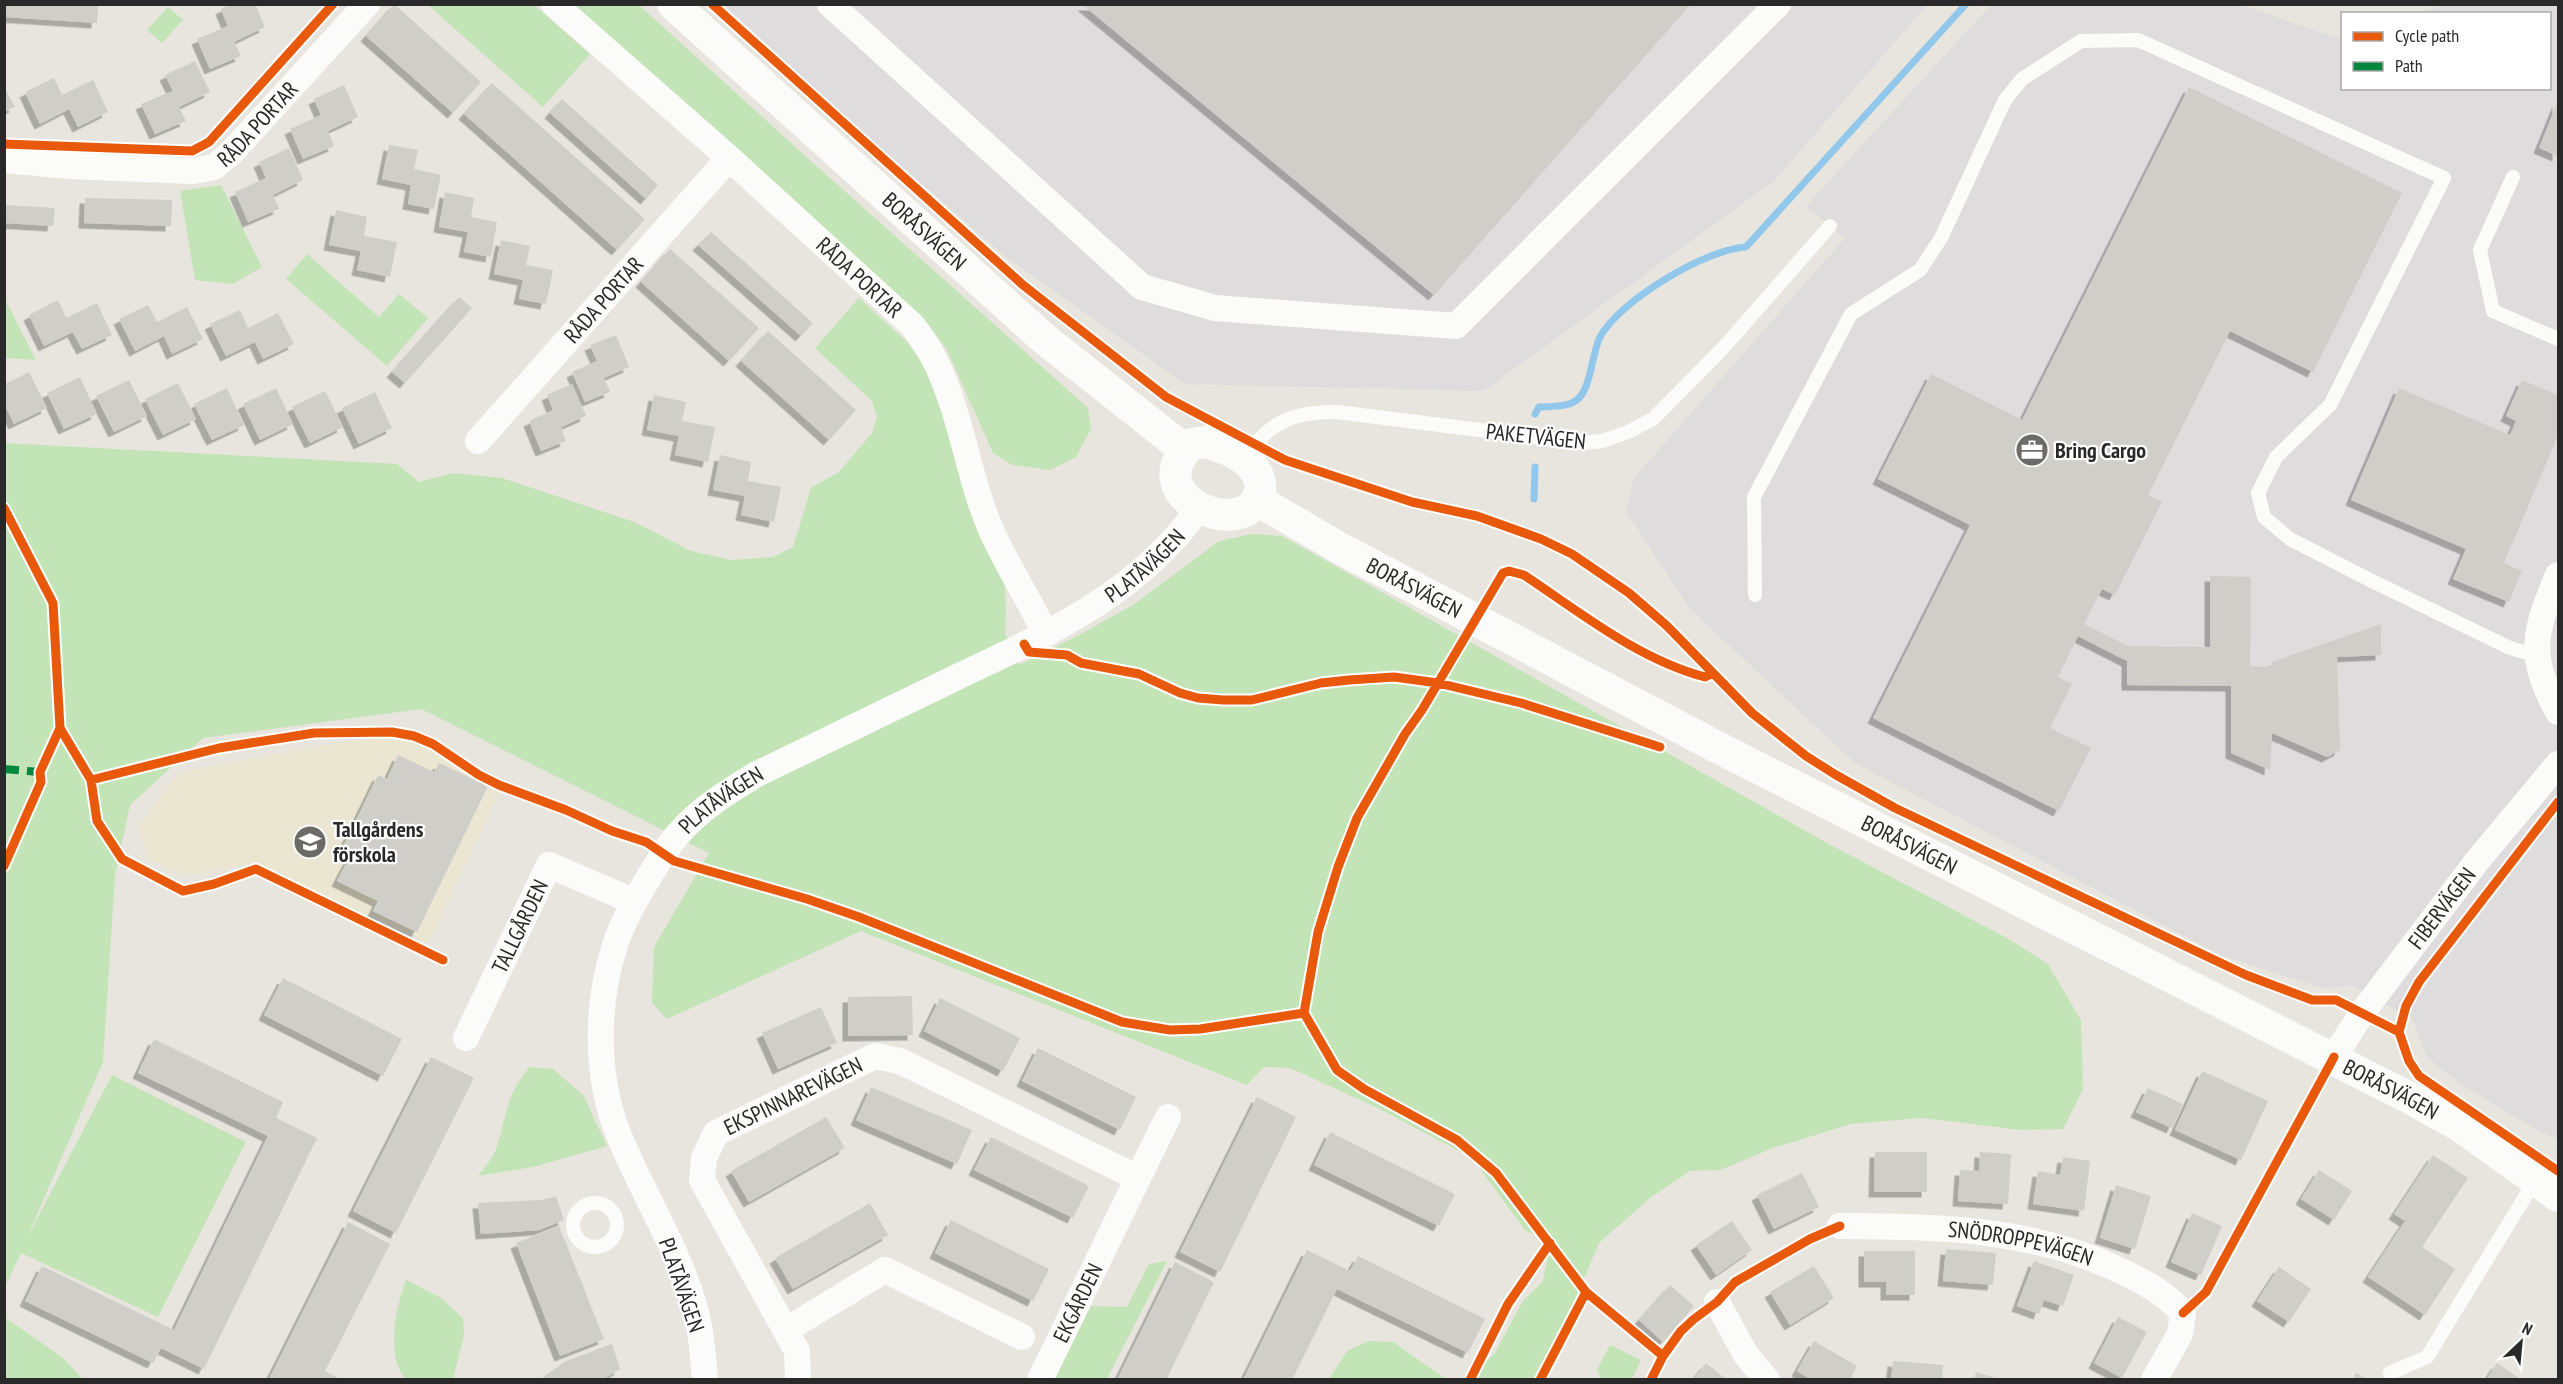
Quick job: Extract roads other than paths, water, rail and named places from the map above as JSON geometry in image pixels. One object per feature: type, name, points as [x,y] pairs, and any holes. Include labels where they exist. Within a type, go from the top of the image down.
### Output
[{"type":"street","name":"RÅDA PORTAR","points":[[4,160],[70,166],[193,171],[214,167],[231,153],[367,4]]},
{"type":"street","name":"RÅDA PORTAR","points":[[554,4],[729,158],[921,336],[941,373],[992,533],[1046,633]]},
{"type":"street","name":"BORÅSVÄGEN","points":[[673,4],[1042,337],[1185,450]]},
{"type":"street","points":[[830,4],[1142,287],[1215,308],[1456,326],[1778,4]]},
{"type":"street","name":"RÅDA PORTAR","points":[[478,441],[729,158]]},
{"type":"street","points":[[1205,442],[1220,446],[1242,459],[1258,476],[1260,487],[1257,500],[1245,513],[1235,516],[1199,508],[1177,487],[1174,475],[1178,459],[1192,444],[1205,442]]},
{"type":"street","name":"BORÅSVÄGEN","points":[[1257,500],[1353,555],[1717,747],[2334,1058],[2460,1126],[2547,1187]]},
{"type":"street","name":"PLATÅVÄGEN","points":[[705,1380],[702,1340],[696,1311],[679,1266],[618,1132],[603,1069],[601,1036],[604,993],[615,945],[633,901],[681,830],[719,798],[757,774],[1046,633],[1104,601],[1148,566],[1199,508]]},
{"type":"street","points":[[2559,575],[2539,621],[2536,641],[2541,676],[2559,712]]},
{"type":"street","name":"FIBERVÄGEN","points":[[2334,1058],[2362,1013],[2477,861],[2538,785],[2559,764]]},
{"type":"street","name":"TALLGÅRDEN","points":[[466,1038],[549,865],[633,901]]},
{"type":"street","name":"EKSPINNAREVÄGEN","points":[[798,1380],[797,1351],[702,1180],[704,1158],[716,1133],[875,1056],[900,1061],[1138,1178]]},
{"type":"street","points":[[1138,1178],[1168,1117]]},
{"type":"street","name":"EKGÅRDEN","points":[[1040,1380],[1138,1178]]},
{"type":"street","name":"SNÖDROPPEVÄGEN","points":[[1840,1226],[1914,1226],[1981,1231],[2029,1239],[2079,1253],[2141,1280],[2170,1299],[2182,1313],[2180,1334],[2154,1380]]},
{"type":"street","points":[[786,1330],[885,1270],[1022,1337]]},
{"type":"street","points":[[1717,1302],[1746,1355],[1767,1380]]},
{"type":"lane","points":[[1755,595],[1754,497],[1851,314],[1920,270],[1941,238],[2005,100],[2022,79],[2081,41],[2138,40],[2444,178],[2330,405],[2276,457],[2258,493],[2264,517],[2290,539],[2510,648],[2538,656]]},
{"type":"lane","points":[[2513,177],[2480,250],[2493,311],[2559,339]]},
{"type":"lane","name":"PAKETVÄGEN","points":[[1242,459],[1262,435],[1277,424],[1291,417],[1315,412],[1337,412],[1582,443],[1602,441],[1628,432],[1653,419],[1724,348],[1830,226]]},
{"type":"lane","points":[[2390,1373],[2427,1357],[2547,1187]]},
{"type":"waterway","points":[[1535,414],[1539,407],[1566,405],[1579,398],[1589,378],[1600,337],[1625,308],[1665,279],[1687,267],[1729,250],[1746,247],[1966,4]]},
{"type":"waterway","points":[[1534,499],[1535,467]]},
{"type":"place","name":"Bring Cargo","points":[[2032,450]]},
{"type":"place","name":"Tallgårdens förskola","points":[[310,842]]}]
